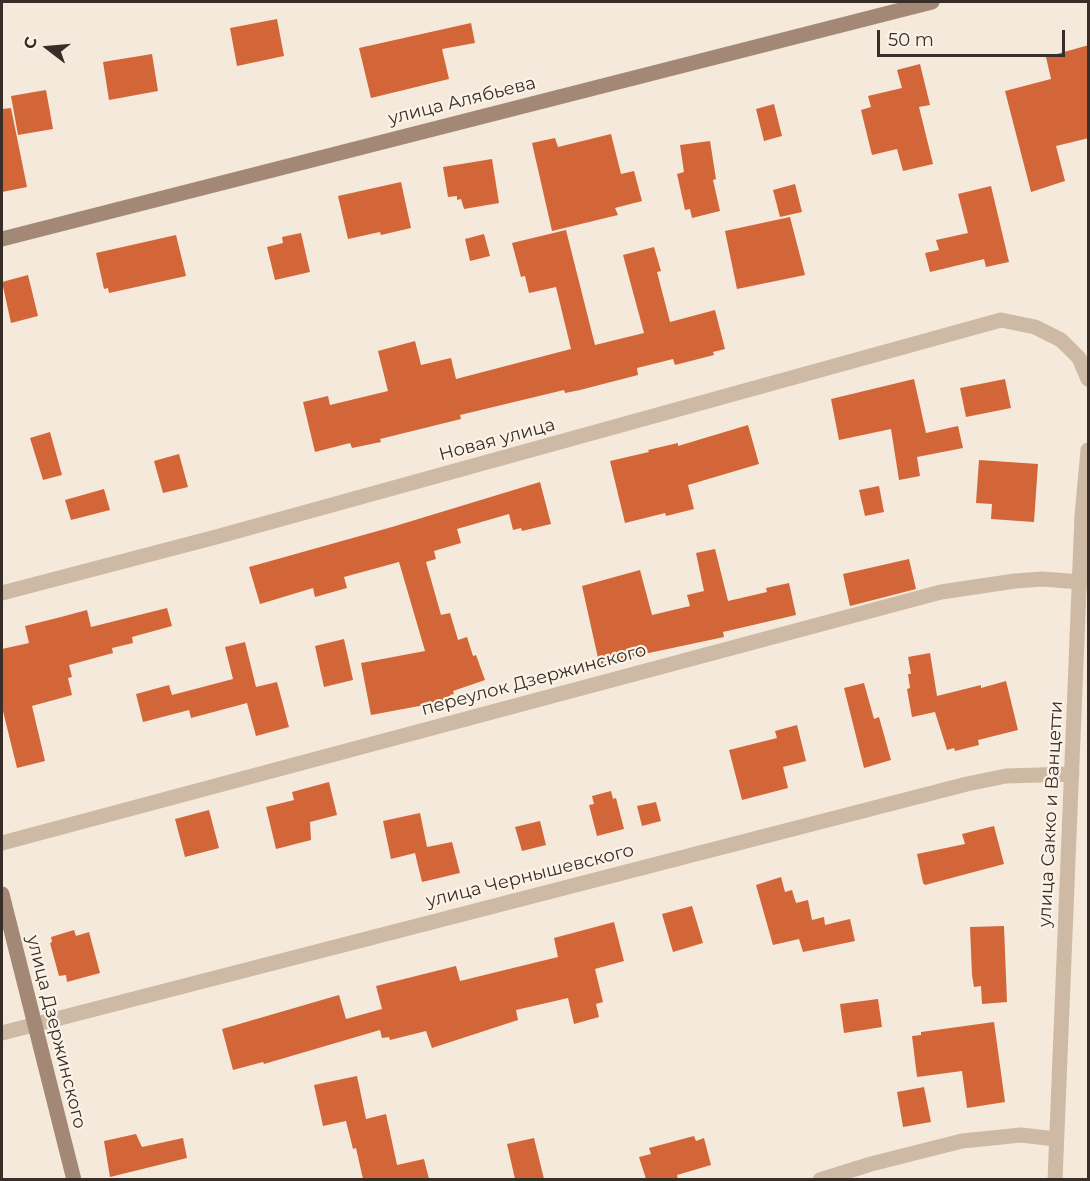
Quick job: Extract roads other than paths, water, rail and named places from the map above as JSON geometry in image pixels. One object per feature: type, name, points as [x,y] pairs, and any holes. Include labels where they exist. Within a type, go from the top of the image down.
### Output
[{"type":"main road","name":"улица Алябьева","points":[[2,239],[932,2]]},
{"type":"main road","name":"улица Дзержинского","points":[[2,894],[74,1179]]},
{"type":"street","name":"Новая улица","points":[[2,593],[238,531],[1001,320],[1035,327],[1061,340],[1079,358],[1089,379]]},
{"type":"street","name":"улица Сакко и Ванцетти","points":[[1055,1179],[1082,516],[1089,450]]},
{"type":"street","name":"переулок Дзержинского","points":[[2,843],[918,598],[1015,581],[1042,579],[1081,582]]},
{"type":"street","name":"улица Чернышевского","points":[[2,1033],[967,784],[1028,774],[1072,774]]},
{"type":"street","points":[[820,1179],[962,1141],[1021,1135],[1056,1139]]}]
